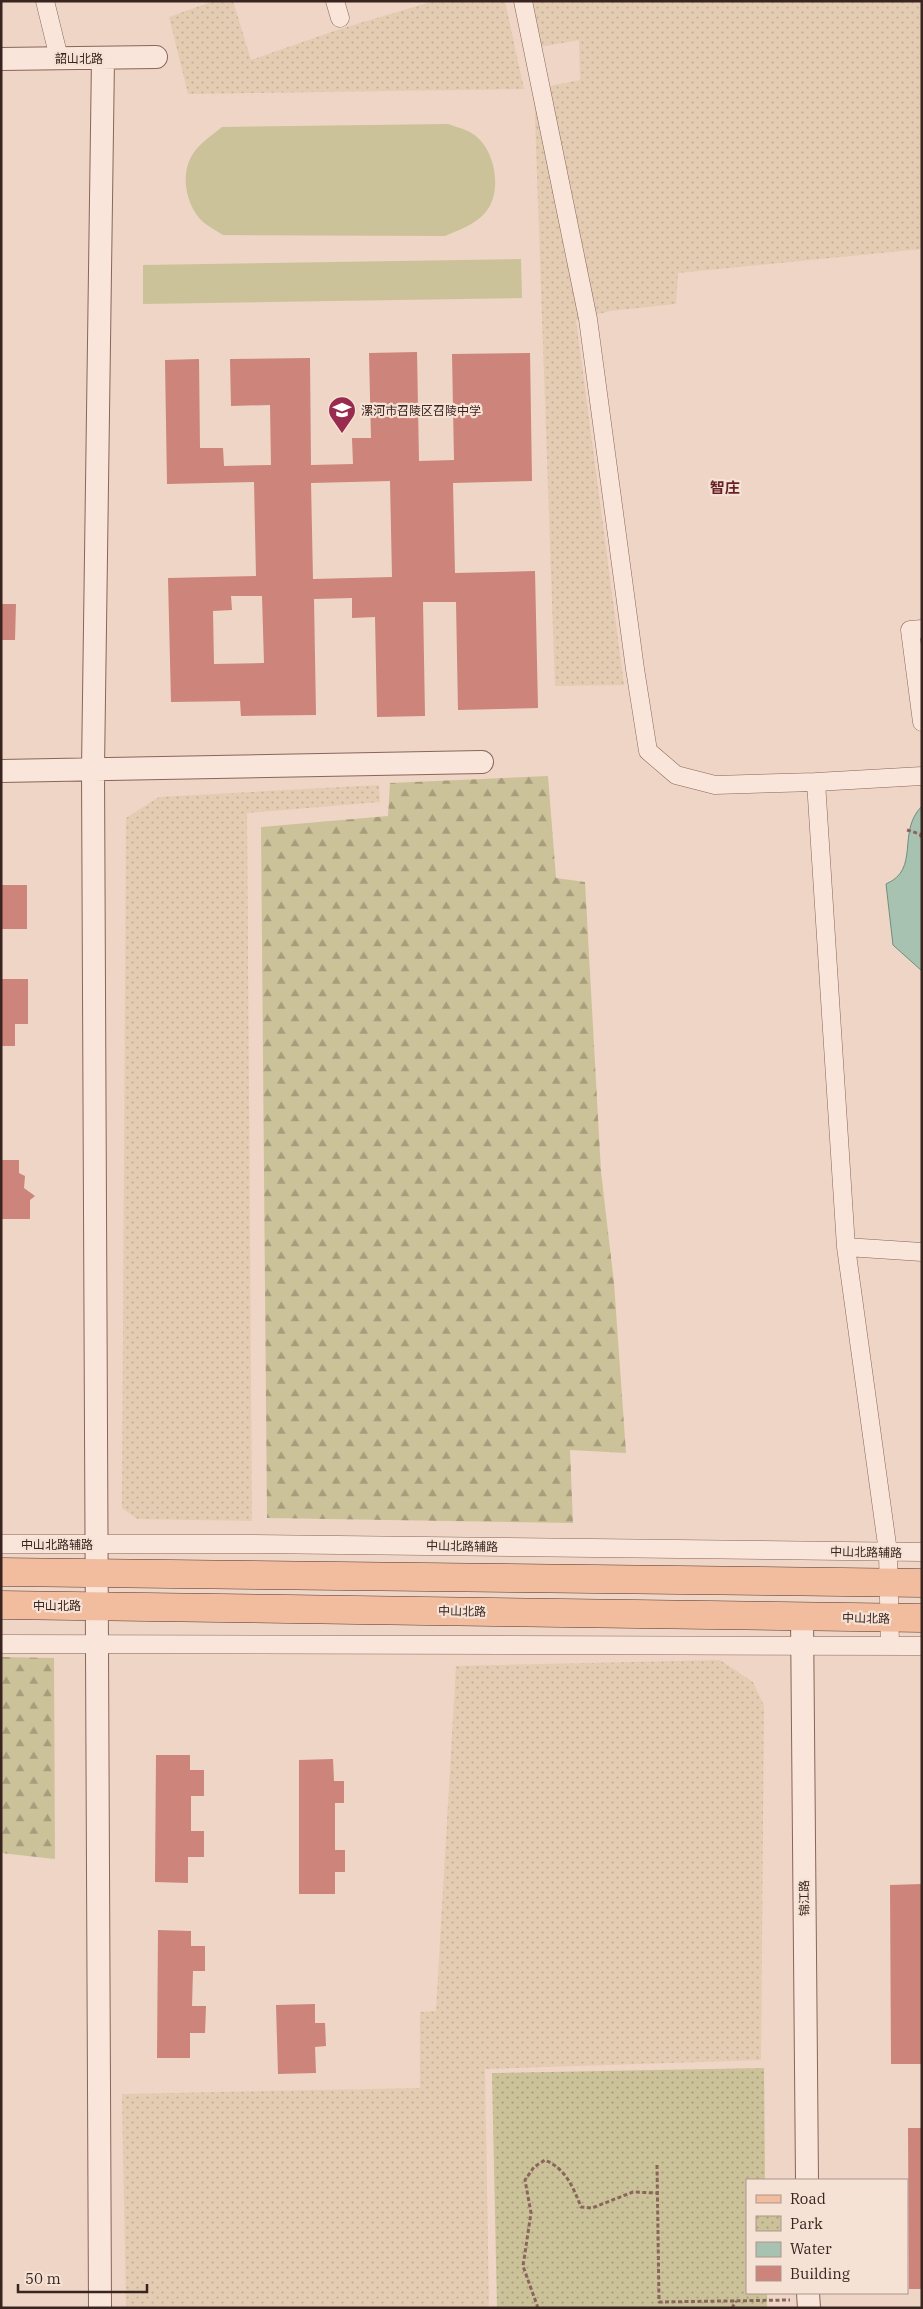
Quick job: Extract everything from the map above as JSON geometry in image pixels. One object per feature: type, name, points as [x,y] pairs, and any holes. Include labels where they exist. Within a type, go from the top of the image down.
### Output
[{"type":"main road","points":[[1,1572],[922,1584]]},
{"type":"main road","name":"中山北路","points":[[1,1605],[922,1618]]},
{"type":"street","points":[[45,1],[59,58]]},
{"type":"street","points":[[523,1],[588,319],[635,669],[648,751],[676,775],[715,785],[922,776]]},
{"type":"street","name":"韶山北路","points":[[1,59],[156,57]]},
{"type":"street","points":[[100,2308],[93,769],[103,58]]},
{"type":"street","points":[[922,629],[910,630],[922,722]]},
{"type":"street","points":[[1,771],[482,762]]},
{"type":"street","points":[[816,782],[846,1247],[888,1552],[890,1646]]},
{"type":"street","points":[[846,1247],[922,1252]]},
{"type":"street","name":"中山北路辅路","points":[[1,1544],[332,1545],[922,1552]]},
{"type":"street","name":"锦江路","points":[[802,1616],[807,2179]]},
{"type":"street","points":[[1,1644],[922,1646]]},
{"type":"path","points":[[907,830],[920,834],[922,839]]},
{"type":"path","points":[[538,2308],[523,2266],[531,2213],[524,2180],[534,2167],[545,2160],[557,2165],[572,2184],[581,2207],[592,2208],[633,2192],[657,2193]]},
{"type":"path","points":[[657,2165],[659,2302],[808,2300]]},
{"type":"path","points":[[732,2308],[736,2301]]},
{"type":"shaded area","points":[[214,1],[233,1],[251,60],[340,29],[434,1],[505,1],[524,89],[188,94],[169,17]]},
{"type":"shaded area","points":[[530,1],[922,1],[922,249],[678,273],[676,304],[610,311],[576,320],[624,685],[555,686],[534,89],[580,80],[579,40],[540,47]]},
{"type":"shaded area","points":[[379,785],[380,802],[247,813],[252,1521],[137,1519],[122,1508],[126,818],[159,797]]},
{"type":"shaded area","points":[[720,1660],[753,1682],[764,1706],[761,2060],[485,2069],[489,2308],[126,2308],[122,2094],[420,2088],[420,2012],[436,2011],[456,1666]]},
{"type":"green space","points":[[448,124],[470,132],[481,141],[492,160],[495,183],[491,204],[485,213],[471,224],[445,236],[223,235],[197,216],[189,200],[186,173],[191,157],[201,144],[222,127]]},
{"type":"green space","points":[[521,259],[522,298],[143,304],[143,265]]},
{"type":"green space","points":[[548,776],[556,878],[585,882],[601,1172],[614,1283],[626,1453],[570,1450],[573,1523],[267,1518],[261,827],[388,816],[390,783]]},
{"type":"green space","points":[[1,1657],[54,1658],[55,1859],[1,1853]]},
{"type":"green space","points":[[764,2068],[765,2179],[746,2179],[746,2294],[767,2294],[767,2308],[497,2308],[492,2073]]},
{"type":"water","points":[[922,806],[922,971],[893,945],[886,884],[897,877],[903,869],[910,827],[914,816]]},
{"type":"building","points":[[417,352],[419,461],[454,460],[452,354],[530,353],[532,481],[453,483],[455,573],[535,571],[538,708],[458,710],[456,602],[423,602],[425,716],[377,717],[375,617],[352,618],[352,598],[314,599],[316,715],[241,716],[240,701],[171,702],[168,578],[256,576],[254,482],[167,484],[165,360],[199,359],[200,448],[223,448],[224,466],[271,465],[270,405],[231,406],[230,359],[310,358],[311,465],[353,464],[352,438],[371,438],[369,353]],"holes":[[[390,481],[392,577],[313,579],[311,483]],[[231,596],[262,596],[264,663],[214,664],[213,611],[232,610]]]},
{"type":"building","points":[[1,604],[16,604],[15,640],[1,640]]},
{"type":"building","points":[[1,885],[27,885],[27,929],[1,929]]},
{"type":"building","points":[[1,979],[28,979],[28,1024],[15,1024],[15,1046],[1,1046]]},
{"type":"building","points":[[1,1160],[19,1160],[19,1173],[25,1176],[24,1188],[35,1196],[30,1200],[30,1219],[1,1219]]},
{"type":"building","points":[[156,1755],[190,1755],[190,1770],[204,1770],[204,1796],[191,1796],[191,1831],[204,1831],[204,1857],[188,1857],[188,1883],[155,1882]]},
{"type":"building","points":[[333,1759],[334,1781],[344,1781],[344,1803],[335,1803],[335,1850],[345,1850],[345,1872],[335,1872],[335,1894],[299,1894],[299,1760]]},
{"type":"building","points":[[922,1884],[922,2064],[891,2064],[890,1885]]},
{"type":"building","points":[[158,1930],[191,1931],[191,1946],[205,1946],[205,1971],[193,1971],[192,2006],[206,2006],[205,2033],[190,2033],[190,2058],[157,2058]]},
{"type":"building","points":[[315,2004],[315,2023],[325,2023],[326,2046],[315,2047],[316,2073],[278,2074],[276,2005]]},
{"type":"building","points":[[908,2128],[922,2128],[922,2289],[909,2289]]},
{"type":"place","name":"漯河市召陵区召陵中学","points":[[342,434]]},
{"type":"district","name":"智庄","points":[[725,487]]}]
